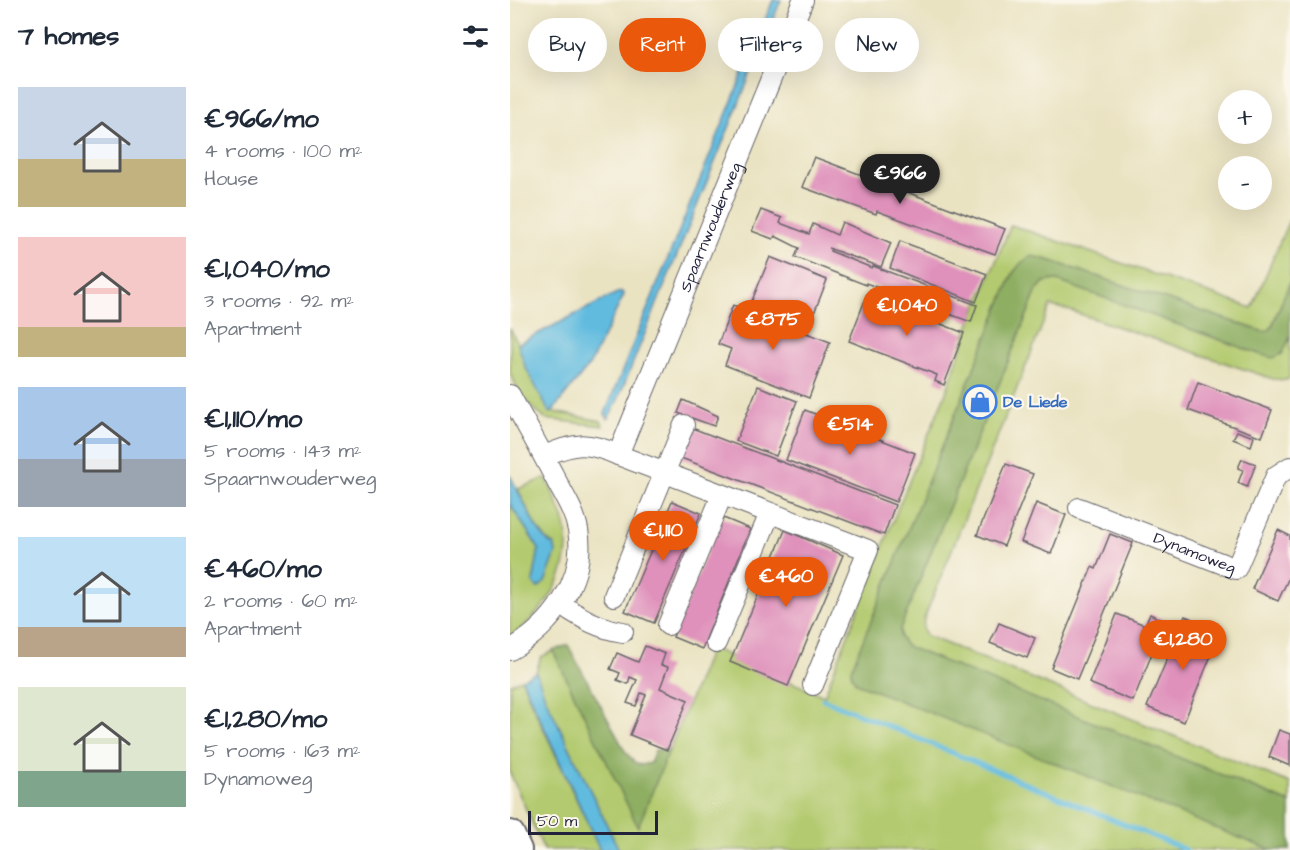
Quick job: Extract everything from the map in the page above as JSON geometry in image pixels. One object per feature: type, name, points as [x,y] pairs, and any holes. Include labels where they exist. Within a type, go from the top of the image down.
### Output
[{"type":"highway","points":[[510,836],[516,850]]},
{"type":"street","name":"Spaarnwouderweg","points":[[618,455],[804,0]]},
{"type":"street","points":[[510,395],[574,514],[578,530],[579,555],[570,587],[560,604],[539,630],[510,650]]},
{"type":"street","points":[[614,596],[684,425]]},
{"type":"street","points":[[544,456],[578,445],[597,446],[868,550],[813,685]]},
{"type":"street","name":"Dynamoweg","points":[[1079,508],[1236,568],[1276,476],[1290,467]]},
{"type":"street","points":[[668,625],[722,495]]},
{"type":"street","points":[[716,643],[770,513]]},
{"type":"street","points":[[560,604],[592,625],[623,632]]},
{"type":"green space","points":[[1290,218],[1290,282],[1270,330],[1264,332],[1045,259],[1013,273],[851,670],[856,683],[1272,850],[619,850],[545,697],[536,672],[541,657],[553,651],[638,826],[711,648],[824,696],[947,390],[970,323],[1011,225],[1252,308]]},
{"type":"green space","points":[[1031,256],[1264,332],[1271,329],[1290,282],[1290,337],[1282,354],[1273,358],[1055,280],[1044,282],[1037,290],[900,629],[900,637],[906,646],[1290,803],[1290,850],[1272,850],[1255,844],[856,683],[852,676],[851,670],[1013,273]]},
{"type":"green space","points":[[1055,280],[1262,355],[1282,354],[1290,337],[1290,377],[1287,380],[1273,379],[1065,309],[1050,306],[924,619],[923,629],[927,636],[1290,783],[1290,803],[906,646],[900,637],[900,629],[1037,290],[1044,282]]},
{"type":"green space","points":[[510,328],[525,366],[549,411],[601,421],[603,426],[545,419],[524,399],[510,374]]},
{"type":"green space","points":[[546,478],[565,523],[567,547],[565,563],[545,604],[510,638],[510,604],[514,586],[510,561],[510,504],[539,549],[533,582],[545,582],[556,553],[554,544],[551,544],[536,527],[518,489]]},
{"type":"green space","points":[[568,645],[625,751],[634,762],[641,765],[650,763],[655,750],[669,750],[638,827],[553,651]]},
{"type":"green space","points":[[522,679],[600,850],[544,850],[510,773],[510,684]]},
{"type":"water","points":[[773,0],[781,0],[774,18],[766,18]]},
{"type":"water","points":[[744,72],[752,72],[617,402],[608,419],[605,414]]},
{"type":"water","points":[[622,292],[624,295],[590,364],[551,413],[549,412],[525,366],[518,344]]},
{"type":"water","points":[[510,475],[536,527],[550,544],[554,544],[556,553],[545,582],[538,588],[533,583],[539,549],[510,504]]},
{"type":"water","points":[[536,672],[545,697],[619,850],[600,850],[522,679]]},
{"type":"building","points":[[814,157],[1005,229],[995,254],[877,211],[876,214],[802,187]]},
{"type":"building","points":[[761,210],[782,218],[780,223],[809,234],[813,224],[837,235],[842,222],[891,243],[881,267],[831,249],[830,251],[977,305],[971,322],[795,257],[799,248],[775,236],[773,239],[752,231]]},
{"type":"building","points":[[900,241],[987,274],[976,302],[890,268]]},
{"type":"building","points":[[770,257],[827,280],[809,326],[751,303]]},
{"type":"building","points":[[867,295],[964,333],[944,385],[935,381],[937,375],[849,341]]},
{"type":"building","points":[[733,305],[830,342],[809,398],[725,365],[731,349],[718,344]]},
{"type":"building","points":[[1198,382],[1272,410],[1262,437],[1188,410]]},
{"type":"building","points":[[758,386],[797,401],[776,456],[736,441]]},
{"type":"building","points":[[683,400],[718,416],[714,426],[678,413]]},
{"type":"building","points":[[805,410],[915,453],[896,502],[786,460]]},
{"type":"building","points":[[692,428],[895,505],[884,535],[681,458]]},
{"type":"building","points":[[1237,431],[1254,437],[1251,446],[1233,439]]},
{"type":"building","points":[[1242,459],[1256,464],[1247,487],[1238,483],[1243,470],[1238,468]]},
{"type":"building","points":[[1006,464],[1033,474],[1004,546],[977,535]]},
{"type":"building","points":[[672,501],[701,513],[654,623],[625,611]]},
{"type":"building","points":[[1036,503],[1066,515],[1051,554],[1021,542]]},
{"type":"building","points":[[721,517],[750,529],[702,649],[673,637]]},
{"type":"building","points":[[785,530],[843,555],[788,686],[730,662]]},
{"type":"building","points":[[1278,530],[1290,536],[1290,575],[1278,601],[1252,589]]},
{"type":"building","points":[[1110,534],[1133,543],[1077,679],[1051,668],[1092,567],[1096,569]]},
{"type":"building","points":[[1117,614],[1145,625],[1150,614],[1165,621],[1133,701],[1089,683]]},
{"type":"building","points":[[1185,616],[1192,619],[1190,624],[1219,636],[1184,722],[1147,707]]},
{"type":"building","points":[[999,623],[1035,638],[1027,658],[990,643]]},
{"type":"building","points":[[645,646],[665,654],[661,665],[668,667],[660,688],[688,700],[667,750],[630,735],[646,695],[641,693],[636,706],[627,703],[637,680],[630,677],[628,684],[617,680],[620,673],[610,669],[617,653],[638,662]]},
{"type":"building","points":[[1279,730],[1290,734],[1290,766],[1269,757]]},
{"type":"waterway","points":[[823,699],[1186,850]]},
{"type":"place","name":"De Liede","points":[[980,402]]}]
